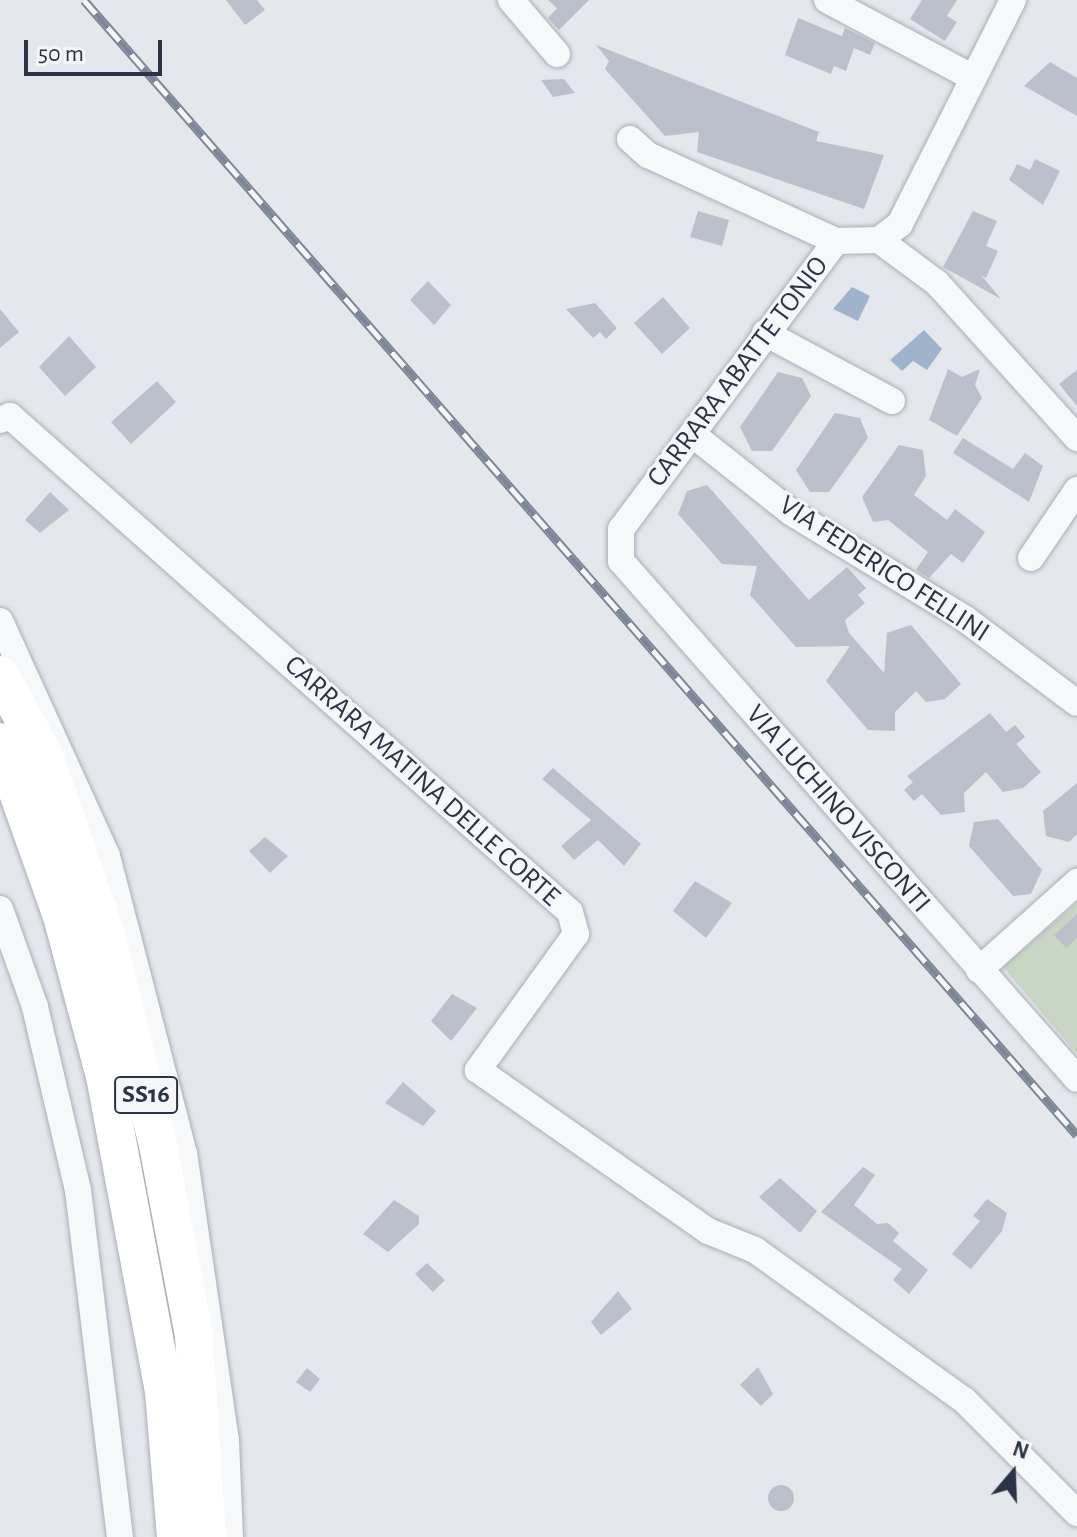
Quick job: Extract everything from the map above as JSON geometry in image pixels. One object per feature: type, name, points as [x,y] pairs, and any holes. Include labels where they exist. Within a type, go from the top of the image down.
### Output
[{"type":"highway","name":"SS16","points":[[0,675],[45,758],[105,932],[158,1145],[194,1336],[207,1537]]},
{"type":"highway","name":"SS16","points":[[0,742],[62,916],[105,1076],[164,1391],[176,1537]]},
{"type":"street","points":[[511,0],[557,54]]},
{"type":"street","points":[[827,0],[972,77]]},
{"type":"street","points":[[1013,0],[900,224],[879,240],[937,283],[1077,438]]},
{"type":"street","points":[[630,139],[648,155],[836,241]]},
{"type":"street","name":"CARRARA ABATTE TONIO","points":[[621,529],[836,241],[879,240]]},
{"type":"street","points":[[765,333],[892,401]]},
{"type":"street","name":"CARRARA MATINA DELLE CORTE","points":[[0,420],[10,416],[570,912],[576,934],[478,1070],[708,1231],[755,1250],[964,1400],[1077,1513]]},
{"type":"street","name":"VIA FEDERICO FELLINI","points":[[692,434],[792,513],[964,618],[1077,703]]},
{"type":"street","points":[[1031,558],[1077,490]]},
{"type":"street","name":"VIA LUCHINO VISCONTI","points":[[621,529],[621,561],[1077,1079]]},
{"type":"street","points":[[0,621],[107,856],[184,1153],[226,1441],[230,1537]]},
{"type":"street","points":[[979,970],[1077,882]]},
{"type":"street","points":[[0,909],[35,1007],[78,1190],[120,1537]]},
{"type":"green space","points":[[1077,903],[1077,1054],[1003,967]]},
{"type":"water","points":[[852,287],[870,296],[858,321],[833,309]]},
{"type":"water","points":[[924,330],[942,349],[927,370],[913,361],[902,371],[890,360]]},
{"type":"building","points":[[226,0],[257,0],[265,10],[245,25]]},
{"type":"building","points":[[548,0],[589,0],[559,30],[548,18],[557,8]]},
{"type":"building","points":[[922,0],[957,0],[947,16],[957,22],[945,41],[910,19]]},
{"type":"building","points":[[798,18],[842,36],[845,28],[875,43],[870,55],[854,48],[846,71],[834,66],[831,74],[785,55]]},
{"type":"building","points":[[596,45],[819,132],[816,141],[884,155],[864,209],[697,152],[699,132],[665,136],[605,69],[609,61]]},
{"type":"building","points":[[1050,62],[1077,78],[1077,116],[1024,86]]},
{"type":"building","points":[[564,79],[575,93],[553,97],[541,80]]},
{"type":"building","points":[[1035,159],[1060,171],[1043,205],[1009,180],[1017,164],[1030,170]]},
{"type":"building","points":[[698,211],[729,220],[722,246],[690,237]]},
{"type":"building","points":[[973,211],[997,221],[986,246],[998,251],[986,278],[981,275],[1001,299],[943,267]]},
{"type":"building","points":[[428,281],[451,305],[434,325],[410,300]]},
{"type":"building","points":[[663,297],[690,328],[662,354],[634,323]]},
{"type":"building","points":[[595,303],[617,328],[606,339],[600,332],[593,338],[566,309]]},
{"type":"building","points":[[0,309],[19,332],[0,348]]},
{"type":"building","points":[[69,336],[96,367],[65,396],[39,367]]},
{"type":"building","points":[[948,369],[962,377],[980,369],[975,385],[982,398],[957,436],[929,420]]},
{"type":"building","points":[[1077,370],[1077,406],[1059,384]]},
{"type":"building","points":[[778,372],[802,378],[811,396],[772,451],[752,451],[740,427]]},
{"type":"building","points":[[157,381],[176,402],[131,444],[111,422]]},
{"type":"building","points":[[835,413],[860,418],[868,438],[829,492],[810,492],[796,470]]},
{"type":"building","points":[[963,438],[1013,469],[1025,453],[1043,466],[1029,502],[953,453]]},
{"type":"building","points":[[899,445],[923,450],[926,476],[914,495],[947,520],[955,509],[985,532],[963,563],[951,554],[929,578],[916,570],[928,552],[888,520],[873,522],[862,497]]},
{"type":"building","points":[[707,485],[809,600],[847,567],[866,588],[858,595],[865,603],[845,620],[849,633],[884,673],[887,633],[911,625],[961,684],[945,699],[926,702],[916,691],[895,712],[895,731],[868,730],[826,681],[850,646],[796,647],[750,595],[757,566],[722,564],[678,514],[687,491]]},
{"type":"building","points":[[50,492],[69,510],[40,533],[25,520]]},
{"type":"building","points":[[990,713],[1006,732],[1015,725],[1025,737],[1016,744],[1041,772],[1023,788],[1003,792],[986,772],[964,793],[965,812],[941,815],[922,794],[914,801],[904,790],[913,782],[907,776]]},
{"type":"building","points":[[553,768],[641,844],[624,866],[598,840],[574,860],[561,846],[591,820],[542,779]]},
{"type":"building","points":[[1077,783],[1077,834],[1069,842],[1046,836],[1043,811]]},
{"type":"building","points":[[998,819],[1042,870],[1031,894],[1013,896],[969,846],[974,822]]},
{"type":"building","points":[[265,837],[288,856],[270,873],[249,851]]},
{"type":"building","points":[[695,881],[732,903],[706,938],[673,911]]},
{"type":"building","points":[[1077,914],[1077,938],[1066,948],[1054,935]]},
{"type":"building","points":[[452,994],[477,1008],[451,1041],[431,1021]]},
{"type":"building","points":[[403,1082],[436,1111],[423,1126],[385,1103]]},
{"type":"building","points":[[863,1167],[875,1175],[854,1205],[877,1224],[888,1223],[899,1233],[893,1241],[928,1270],[909,1294],[893,1280],[902,1269],[821,1212]]},
{"type":"building","points":[[780,1178],[817,1211],[800,1233],[759,1197]]},
{"type":"building","points":[[987,1199],[1007,1213],[1002,1231],[971,1269],[952,1254],[980,1221],[973,1216]]},
{"type":"building","points":[[394,1200],[419,1216],[419,1224],[388,1252],[363,1234]]},
{"type":"building","points":[[427,1263],[445,1280],[433,1292],[415,1274]]},
{"type":"building","points":[[618,1291],[632,1309],[601,1335],[591,1322]]},
{"type":"building","points":[[758,1367],[773,1394],[761,1406],[740,1385]]},
{"type":"building","points":[[307,1368],[320,1379],[310,1392],[296,1382]]},
{"type":"building","points":[[781,1485],[790,1489],[794,1498],[790,1507],[781,1511],[772,1507],[768,1498],[772,1489]]},
{"type":"railway","points":[[84,0],[1077,1135]]}]
